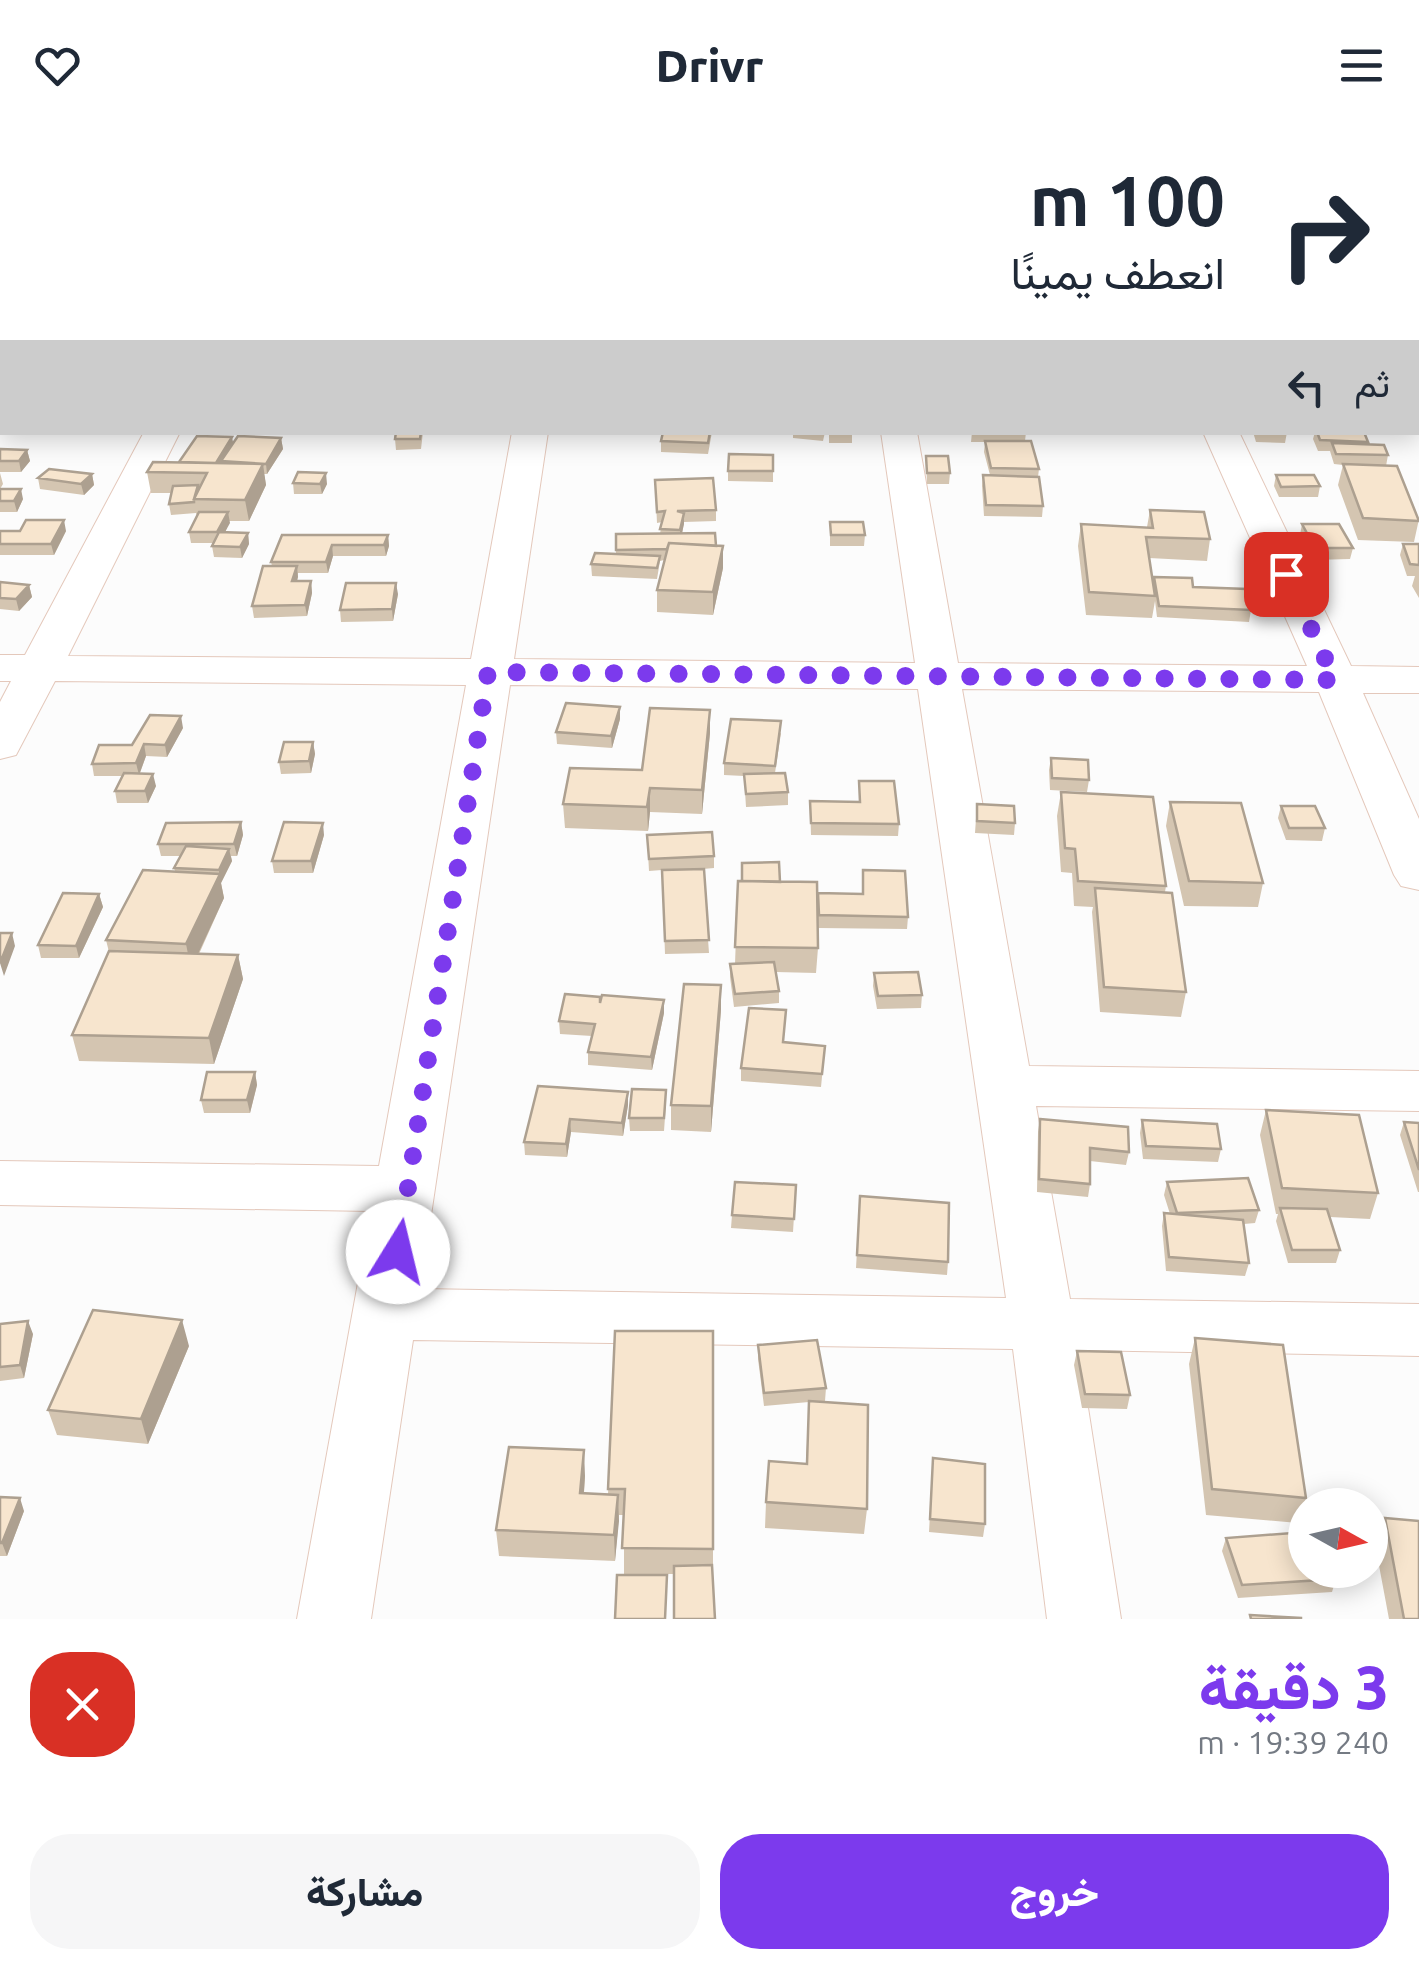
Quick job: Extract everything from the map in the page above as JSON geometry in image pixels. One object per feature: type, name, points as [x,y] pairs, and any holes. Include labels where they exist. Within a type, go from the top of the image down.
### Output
[{"type":"street","points":[[0,745],[19,668],[160,435]]},
{"type":"street","points":[[334,1619],[388,1314],[488,672],[529,435]]},
{"type":"street","points":[[899,435],[1042,1321],[1084,1619]]},
{"type":"street","points":[[1223,435],[1419,875]]},
{"type":"street","points":[[19,668],[1419,680]]},
{"type":"street","points":[[1004,1086],[1419,1091]]},
{"type":"street","points":[[0,1183],[408,1189]]},
{"type":"street","points":[[388,1314],[1042,1321],[1419,1330]]},
{"type":"building","points":[[396,435],[421,435],[420,439],[395,439]]},
{"type":"building","points":[[662,435],[709,435],[708,443],[661,441]]},
{"type":"building","points":[[1318,435],[1365,435],[1368,442],[1320,440]]},
{"type":"building","points":[[197,436],[232,437],[216,463],[179,462]]},
{"type":"building","points":[[238,436],[281,438],[266,464],[221,461]]},
{"type":"building","points":[[985,441],[1031,441],[1039,469],[991,468]]},
{"type":"building","points":[[1332,443],[1384,445],[1388,455],[1336,454]]},
{"type":"building","points":[[0,449],[27,450],[19,461],[0,461]]},
{"type":"building","points":[[729,454],[773,455],[773,471],[728,471]]},
{"type":"building","points":[[926,456],[948,456],[950,473],[927,473]]},
{"type":"building","points":[[153,462],[263,464],[245,500],[194,499],[207,473],[147,472]]},
{"type":"building","points":[[1343,464],[1397,466],[1419,521],[1363,518]]},
{"type":"building","points":[[49,469],[92,474],[81,484],[38,478]]},
{"type":"building","points":[[298,472],[326,473],[320,484],[293,483]]},
{"type":"building","points":[[983,475],[1039,477],[1043,506],[986,505]]},
{"type":"building","points":[[1276,475],[1314,475],[1320,486],[1281,487]]},
{"type":"building","points":[[713,478],[716,510],[677,511],[684,513],[680,530],[660,529],[665,511],[657,512],[655,480]]},
{"type":"building","points":[[198,485],[194,502],[169,504],[173,486]]},
{"type":"building","points":[[0,489],[21,489],[14,501],[0,501]]},
{"type":"building","points":[[1150,510],[1204,512],[1210,539],[1146,537],[1155,596],[1089,592],[1081,524],[1153,528]]},
{"type":"building","points":[[199,512],[228,512],[217,532],[189,532]]},
{"type":"building","points":[[26,520],[64,520],[51,544],[0,544],[0,531],[20,531]]},
{"type":"building","points":[[830,522],[863,522],[865,535],[831,535]]},
{"type":"building","points":[[1302,524],[1339,524],[1353,548],[1315,548]]},
{"type":"building","points":[[219,532],[248,533],[240,547],[212,546]]},
{"type":"building","points":[[715,533],[716,546],[669,543],[667,549],[616,550],[616,534]]},
{"type":"building","points":[[282,535],[388,535],[384,545],[332,545],[326,562],[271,562]]},
{"type":"building","points":[[669,543],[723,546],[713,592],[657,590]]},
{"type":"building","points":[[1403,544],[1419,544],[1419,565],[1410,564]]},
{"type":"building","points":[[595,553],[660,556],[657,568],[591,564]]},
{"type":"building","points":[[263,566],[297,566],[292,581],[311,581],[305,605],[252,606]]},
{"type":"building","points":[[1154,577],[1192,578],[1193,587],[1247,589],[1251,610],[1159,606]]},
{"type":"building","points":[[0,582],[29,585],[16,599],[0,598]]},
{"type":"building","points":[[346,583],[396,583],[392,609],[340,610]]},
{"type":"building","points":[[566,703],[620,707],[611,736],[556,732]]},
{"type":"building","points":[[650,708],[710,710],[702,790],[650,788],[647,807],[563,804],[570,768],[642,770]]},
{"type":"building","points":[[150,715],[181,716],[165,745],[144,744],[136,763],[92,764],[99,745],[132,745]]},
{"type":"building","points":[[731,719],[781,721],[775,766],[724,763]]},
{"type":"building","points":[[284,742],[313,742],[309,761],[279,762]]},
{"type":"building","points":[[1051,758],[1088,760],[1089,780],[1052,778]]},
{"type":"building","points":[[124,773],[153,774],[145,791],[115,791]]},
{"type":"building","points":[[785,773],[788,792],[746,794],[744,774]]},
{"type":"building","points":[[859,781],[894,781],[899,824],[811,823],[810,801],[860,802]]},
{"type":"building","points":[[1061,792],[1153,797],[1166,886],[1078,881],[1075,849],[1065,848]]},
{"type":"building","points":[[1170,802],[1241,803],[1263,883],[1189,881]]},
{"type":"building","points":[[977,804],[1014,806],[1015,823],[977,821]]},
{"type":"building","points":[[1281,806],[1315,806],[1325,828],[1289,828]]},
{"type":"building","points":[[241,822],[234,844],[158,844],[166,823]]},
{"type":"building","points":[[284,822],[323,823],[311,861],[272,861]]},
{"type":"building","points":[[712,832],[714,856],[649,859],[647,835]]},
{"type":"building","points":[[186,846],[229,849],[219,870],[174,868]]},
{"type":"building","points":[[779,862],[780,882],[742,881],[742,863]]},
{"type":"building","points":[[704,869],[709,940],[665,941],[662,870]]},
{"type":"building","points":[[143,870],[220,874],[186,944],[106,940]]},
{"type":"building","points":[[863,870],[905,871],[908,917],[819,915],[818,893],[863,894]]},
{"type":"building","points":[[738,881],[817,882],[818,948],[735,947]]},
{"type":"building","points":[[1095,888],[1172,893],[1186,992],[1104,987]]},
{"type":"building","points":[[63,893],[99,894],[76,946],[38,945]]},
{"type":"building","points":[[0,933],[12,933],[0,963]]},
{"type":"building","points":[[109,951],[238,955],[209,1038],[72,1035]]},
{"type":"building","points":[[774,962],[779,991],[735,994],[730,964]]},
{"type":"building","points":[[918,972],[922,995],[878,996],[874,973]]},
{"type":"building","points":[[684,984],[721,985],[711,1106],[671,1105]]},
{"type":"building","points":[[565,994],[600,997],[600,1003],[602,995],[664,1000],[651,1057],[588,1052],[595,1024],[559,1021]]},
{"type":"building","points":[[749,1008],[786,1010],[783,1042],[825,1046],[822,1074],[741,1068]]},
{"type":"building","points":[[207,1072],[255,1072],[247,1100],[201,1100]]},
{"type":"building","points":[[538,1086],[628,1092],[622,1123],[570,1119],[566,1144],[524,1142]]},
{"type":"building","points":[[632,1089],[666,1090],[664,1118],[629,1118]]},
{"type":"building","points":[[1266,1110],[1359,1115],[1378,1193],[1282,1188]]},
{"type":"building","points":[[1040,1119],[1128,1127],[1129,1152],[1090,1148],[1090,1184],[1039,1179]]},
{"type":"building","points":[[1142,1120],[1217,1124],[1221,1149],[1146,1146]]},
{"type":"building","points":[[1404,1122],[1419,1123],[1419,1170]]},
{"type":"building","points":[[1248,1178],[1259,1210],[1177,1213],[1167,1182]]},
{"type":"building","points":[[735,1182],[796,1185],[794,1219],[732,1215]]},
{"type":"building","points":[[860,1196],[949,1203],[948,1262],[857,1255]]},
{"type":"building","points":[[1280,1208],[1327,1209],[1340,1250],[1292,1250]]},
{"type":"building","points":[[1164,1213],[1243,1220],[1249,1263],[1169,1257]]},
{"type":"building","points":[[93,1310],[182,1320],[141,1419],[48,1410]]},
{"type":"building","points":[[28,1321],[20,1365],[0,1367],[0,1324]]},
{"type":"building","points":[[615,1331],[713,1331],[713,1549],[622,1548],[625,1489],[608,1489]]},
{"type":"building","points":[[1195,1338],[1283,1345],[1304,1488],[1288,1488],[1288,1496],[1212,1489]]},
{"type":"building","points":[[817,1340],[826,1388],[764,1393],[758,1345]]},
{"type":"building","points":[[1077,1351],[1121,1352],[1130,1395],[1085,1394]]},
{"type":"building","points":[[809,1401],[868,1405],[867,1509],[766,1502],[769,1461],[807,1464]]},
{"type":"building","points":[[509,1447],[584,1450],[580,1493],[618,1495],[614,1535],[496,1530]]},
{"type":"building","points":[[933,1458],[985,1464],[985,1524],[930,1519]]},
{"type":"building","points":[[0,1497],[20,1498],[2,1543],[0,1543]]},
{"type":"building","points":[[1388,1518],[1419,1521],[1419,1619],[1404,1619]]},
{"type":"building","points":[[1288,1533],[1288,1582],[1242,1585],[1226,1538]]},
{"type":"building","points":[[712,1565],[715,1619],[674,1619],[674,1566]]},
{"type":"building","points":[[617,1575],[667,1575],[665,1619],[615,1619]]},
{"type":"building","points":[[1250,1615],[1301,1618],[1301,1619],[1251,1619]]},
{"type":"route","points":[[398,1252],[488,672],[1335,680],[1286,574]]}]
